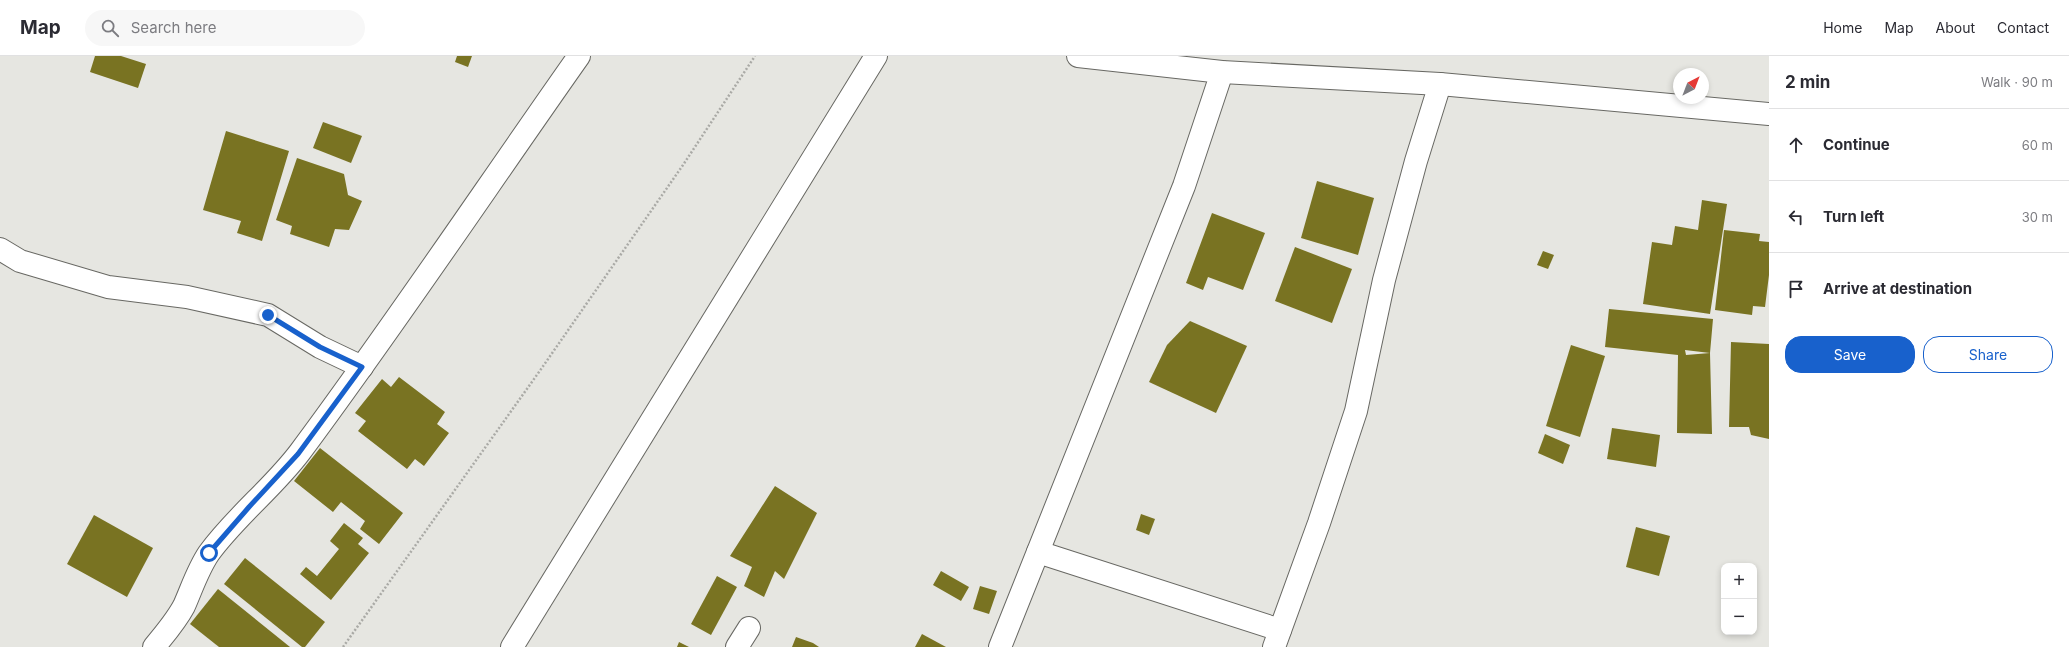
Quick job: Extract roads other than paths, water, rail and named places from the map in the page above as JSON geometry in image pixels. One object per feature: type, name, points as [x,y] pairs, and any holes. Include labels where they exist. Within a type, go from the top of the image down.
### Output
[{"type":"street","points":[[154,647],[167,632],[184,605],[192,583],[209,553],[298,454],[362,367],[579,56]]},
{"type":"street","points":[[512,647],[876,56]]},
{"type":"street","points":[[1078,56],[1222,72],[1440,84],[1769,114]]},
{"type":"street","points":[[1000,647],[1184,186],[1222,72]]},
{"type":"street","points":[[1038,552],[1277,639],[1319,523],[1356,411],[1386,272],[1416,161],[1440,84]]},
{"type":"street","points":[[0,249],[20,261],[108,287],[187,297],[268,315],[320,347],[362,367]]},
{"type":"street","points":[[737,647],[749,628]]}]
